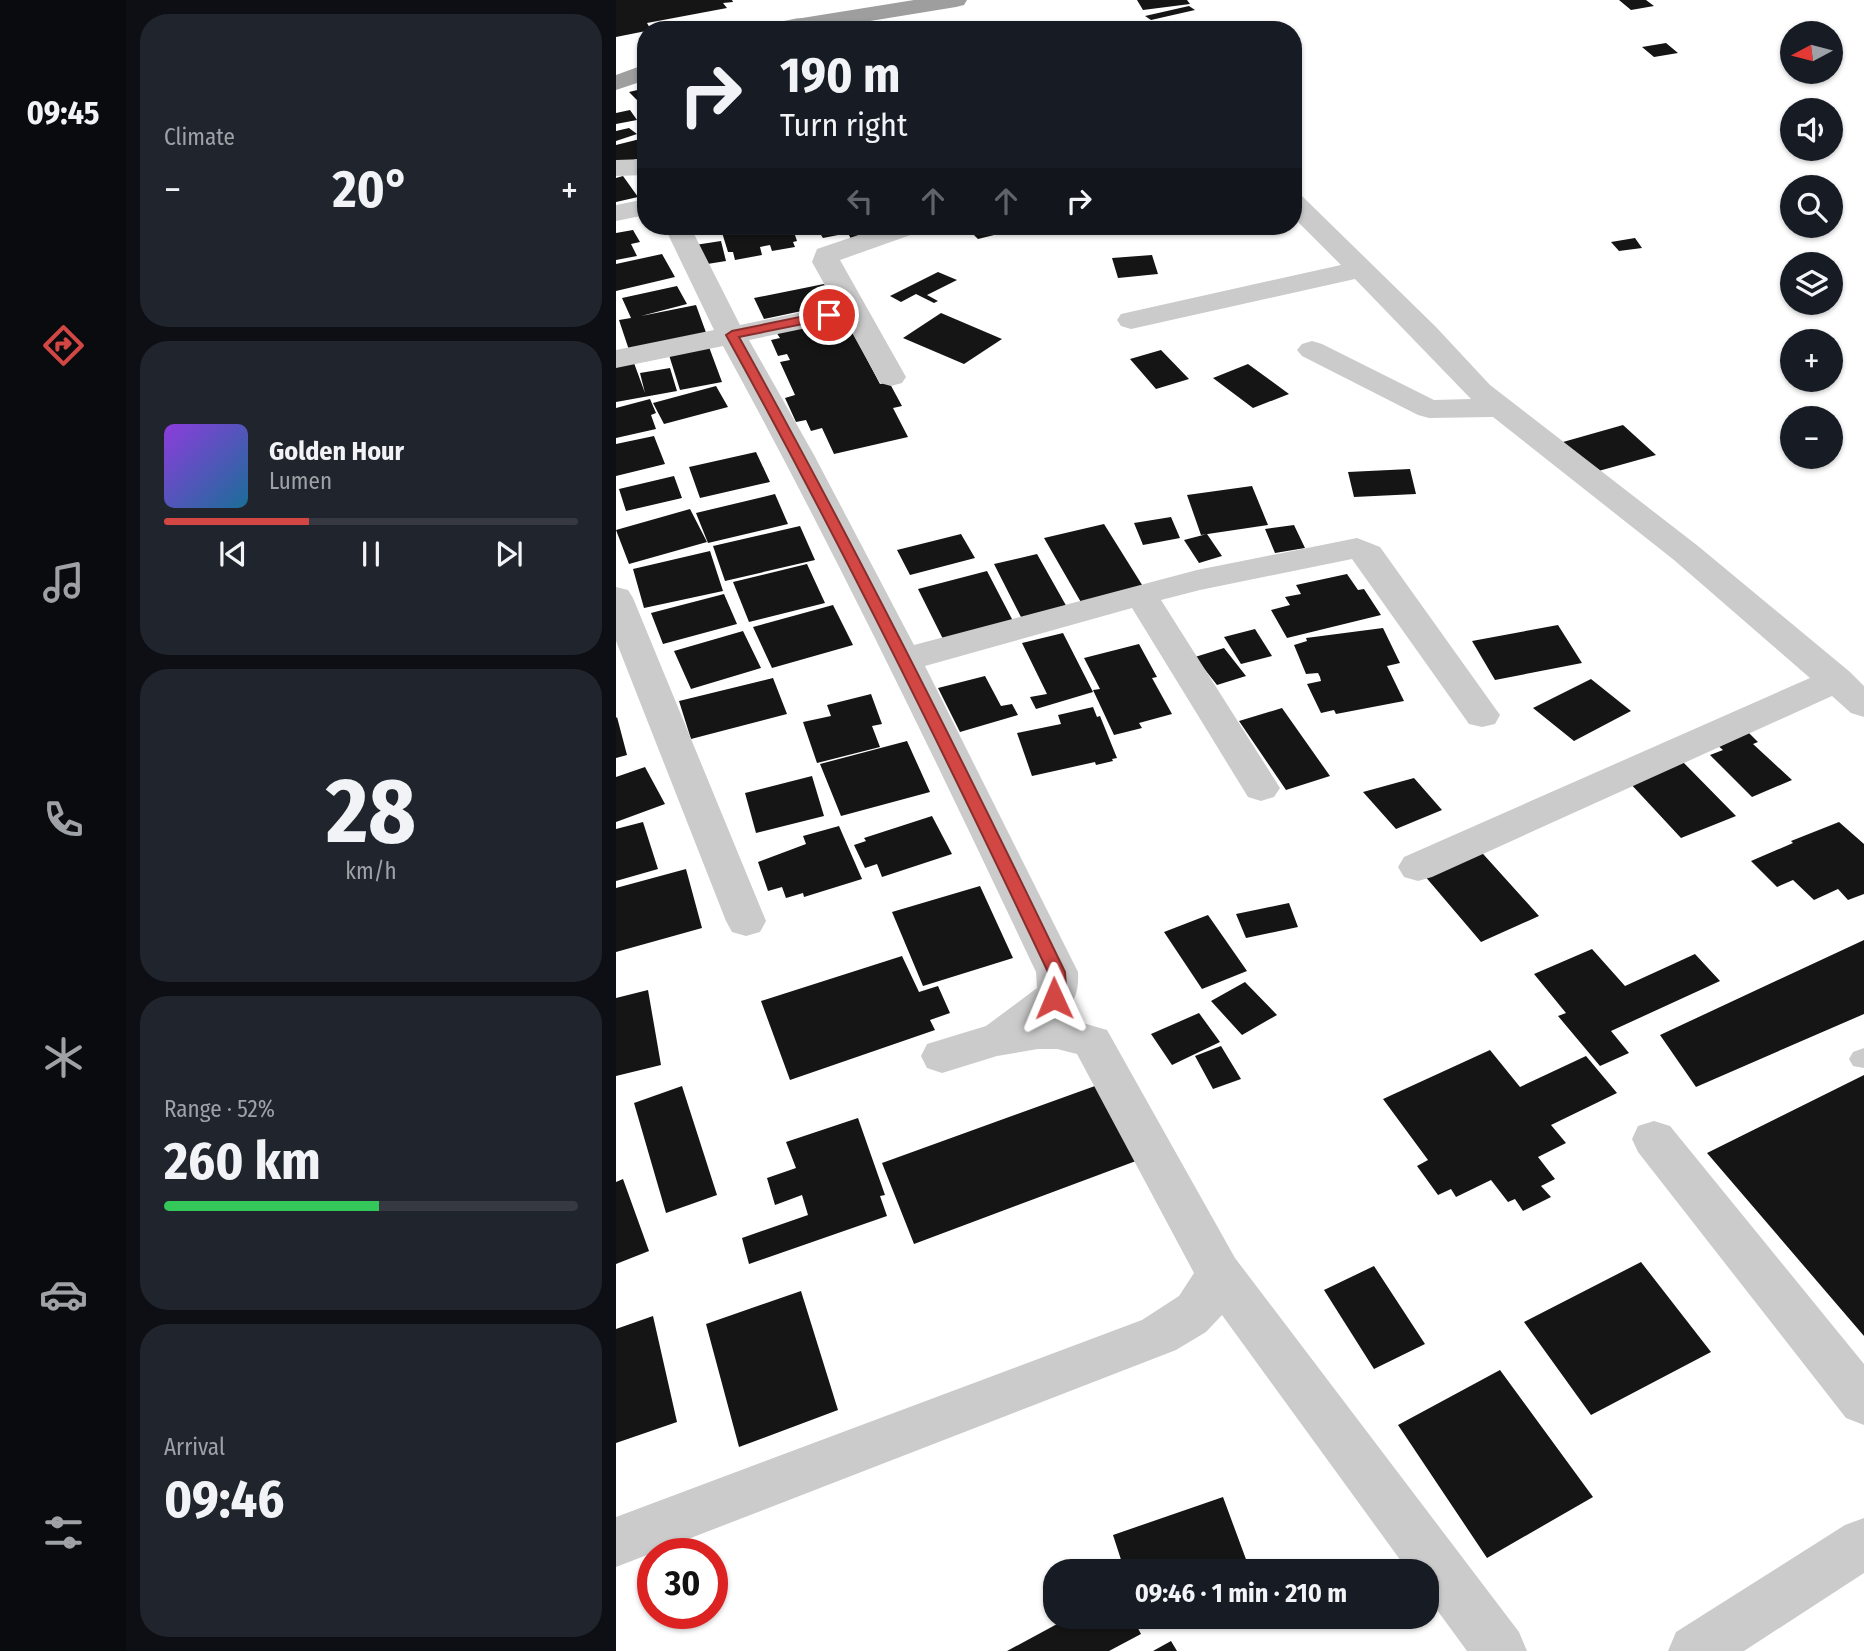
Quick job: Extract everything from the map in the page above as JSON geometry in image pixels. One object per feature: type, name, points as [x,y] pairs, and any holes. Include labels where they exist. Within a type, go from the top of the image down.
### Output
[{"type":"highway","points":[[817,21],[902,4],[956,0]]},
{"type":"highway","points":[[616,83],[637,75]]},
{"type":"street","points":[[616,168],[637,167]]},
{"type":"street","points":[[616,214],[637,208]]},
{"type":"street","points":[[1302,211],[1497,408],[1686,553],[1864,705]]},
{"type":"street","points":[[682,235],[732,335],[816,487],[1057,972],[1058,987],[1054,998],[1002,1036]]},
{"type":"street","points":[[884,235],[827,255],[826,262],[874,342],[891,377]]},
{"type":"street","points":[[1131,320],[1361,269]]},
{"type":"street","points":[[616,359],[853,310]]},
{"type":"street","points":[[1312,350],[1429,409],[1497,408]]},
{"type":"street","points":[[903,660],[1242,570],[1345,549],[1361,549],[1368,554],[1482,715]]},
{"type":"street","points":[[1141,595],[1261,788]]},
{"type":"street","points":[[616,598],[746,920]]},
{"type":"street","points":[[1418,867],[1837,680]]},
{"type":"street","points":[[942,1056],[1002,1036],[1077,1034],[1092,1042],[1218,1272],[1500,1651]]},
{"type":"street","points":[[1654,1139],[1864,1402]]},
{"type":"street","points":[[616,1542],[1159,1335],[1180,1324],[1207,1300],[1218,1272]]},
{"type":"street","points":[[1695,1651],[1864,1543]]},
{"type":"building","points":[[616,0],[733,2],[723,3],[727,8],[658,21],[637,21],[637,33],[616,37]]},
{"type":"building","points":[[1137,0],[1187,0],[1190,4],[1143,10]]},
{"type":"building","points":[[1619,0],[1646,0],[1654,6],[1631,10]]},
{"type":"building","points":[[1189,6],[1195,10],[1151,20],[1145,16]]},
{"type":"building","points":[[1666,43],[1678,53],[1654,57],[1642,47]]},
{"type":"building","points":[[637,90],[637,100],[629,92]]},
{"type":"building","points":[[630,110],[637,120],[616,124],[616,113]]},
{"type":"building","points":[[629,128],[637,134],[616,141],[616,131]]},
{"type":"building","points":[[637,140],[637,159],[616,164],[616,145]]},
{"type":"building","points":[[623,176],[637,197],[616,202],[616,178]]},
{"type":"building","points":[[633,230],[640,242],[631,244],[637,256],[616,260],[616,233]]},
{"type":"building","points":[[723,235],[795,235],[797,241],[793,242],[795,247],[772,251],[770,245],[760,247],[762,255],[735,260],[733,252],[728,252]]},
{"type":"building","points":[[849,235],[872,235],[851,239]]},
{"type":"building","points":[[974,235],[994,235],[978,239]]},
{"type":"building","points":[[1635,238],[1642,248],[1619,251],[1611,242]]},
{"type":"building","points":[[721,241],[726,261],[701,265],[695,245]]},
{"type":"building","points":[[662,254],[675,277],[616,291],[616,264]]},
{"type":"building","points":[[1152,255],[1158,274],[1118,278],[1112,258]]},
{"type":"building","points":[[938,272],[957,280],[927,295],[938,301],[934,303],[916,294],[901,302],[890,296]]},
{"type":"building","points":[[824,284],[835,304],[764,319],[754,298]]},
{"type":"building","points":[[677,286],[687,304],[641,316],[696,305],[708,338],[630,353],[619,320],[631,318],[622,298]]},
{"type":"building","points":[[941,313],[1002,339],[964,364],[903,338]]},
{"type":"building","points":[[845,318],[880,384],[889,382],[902,406],[893,408],[908,437],[834,454],[822,428],[811,431],[806,420],[796,422],[785,398],[795,395],[780,362],[790,360],[787,354],[778,356],[771,340],[780,338],[776,332]]},
{"type":"building","points":[[709,347],[722,382],[680,390],[669,355]]},
{"type":"building","points":[[1161,350],[1189,379],[1156,389],[1130,359]]},
{"type":"building","points":[[634,363],[645,393],[640,373],[670,368],[677,391],[616,402],[616,367]]},
{"type":"building","points":[[1248,364],[1289,394],[1253,408],[1213,378]]},
{"type":"building","points":[[716,386],[728,407],[664,424],[653,403]]},
{"type":"building","points":[[650,399],[656,413],[651,415],[656,429],[616,438],[616,408]]},
{"type":"building","points":[[1623,425],[1656,455],[1595,472],[1563,442]]},
{"type":"building","points":[[654,436],[665,464],[616,476],[616,444]]},
{"type":"building","points":[[756,452],[770,482],[700,498],[689,467]]},
{"type":"building","points":[[1410,469],[1416,494],[1354,497],[1348,472]]},
{"type":"building","points":[[674,476],[682,498],[626,511],[619,489]]},
{"type":"building","points":[[1252,486],[1268,525],[1201,535],[1187,495]]},
{"type":"building","points":[[775,494],[788,524],[708,543],[696,513]]},
{"type":"building","points":[[690,509],[707,542],[629,564],[616,530]]},
{"type":"building","points":[[1171,517],[1180,538],[1143,545],[1134,523]]},
{"type":"building","points":[[1104,524],[1144,588],[1082,604],[1044,538]]},
{"type":"building","points":[[1294,525],[1305,548],[1275,553],[1265,529]]},
{"type":"building","points":[[800,526],[815,560],[725,581],[713,546]]},
{"type":"building","points":[[961,534],[975,558],[910,575],[897,550]]},
{"type":"building","points":[[1207,534],[1222,556],[1199,563],[1184,540]]},
{"type":"building","points":[[710,551],[723,591],[644,608],[633,569]]},
{"type":"building","points":[[1037,554],[1068,609],[1023,621],[994,564]]},
{"type":"building","points":[[807,564],[825,603],[749,622],[733,582]]},
{"type":"building","points":[[987,571],[1013,621],[943,639],[918,589]]},
{"type":"building","points":[[1347,574],[1358,590],[1364,589],[1381,615],[1287,638],[1271,610],[1290,605],[1285,597],[1301,594],[1296,585]]},
{"type":"building","points":[[724,594],[737,624],[663,644],[651,613]]},
{"type":"building","points":[[833,605],[853,645],[772,668],[753,627]]},
{"type":"building","points":[[1558,625],[1582,663],[1495,680],[1472,641]]},
{"type":"building","points":[[1383,628],[1400,663],[1387,666],[1404,701],[1336,714],[1334,710],[1321,713],[1307,684],[1321,681],[1320,677],[1318,673],[1306,674],[1294,645],[1307,641],[1306,638]]},
{"type":"building","points":[[1255,629],[1272,656],[1241,664],[1224,637]]},
{"type":"building","points":[[743,631],[761,668],[691,689],[674,651]]},
{"type":"building","points":[[1063,633],[1093,692],[1036,709],[1030,697],[1047,694],[1022,643]]},
{"type":"building","points":[[1139,644],[1157,677],[1152,678],[1172,714],[1139,723],[1142,728],[1114,735],[1093,690],[1100,689],[1084,658]]},
{"type":"building","points":[[1224,648],[1246,676],[1217,685],[1195,657]]},
{"type":"building","points":[[985,676],[1001,706],[1012,704],[1018,715],[960,732],[938,688]]},
{"type":"building","points":[[773,678],[787,714],[691,739],[679,701]]},
{"type":"building","points":[[1591,679],[1631,711],[1574,741],[1533,708]]},
{"type":"building","points":[[871,694],[882,724],[872,726],[880,747],[817,763],[803,722],[831,716],[827,705]]},
{"type":"building","points":[[1093,707],[1097,717],[1100,716],[1117,758],[1096,765],[1095,762],[1032,776],[1017,733],[1061,724],[1058,715]]},
{"type":"building","points":[[1282,708],[1330,776],[1286,790],[1239,721]]},
{"type":"building","points":[[616,718],[627,755],[616,758]]},
{"type":"building","points":[[1747,731],[1758,742],[1753,744],[1792,780],[1752,797],[1710,755],[1723,750],[1716,744]]},
{"type":"building","points":[[907,741],[930,792],[841,816],[820,764]]},
{"type":"building","points":[[1681,760],[1736,816],[1681,838],[1628,781]]},
{"type":"building","points":[[645,767],[665,804],[616,822],[616,777]]},
{"type":"building","points":[[812,776],[824,816],[756,833],[745,793]]},
{"type":"building","points":[[1414,778],[1442,810],[1396,829],[1363,792]]},
{"type":"building","points":[[932,816],[952,854],[882,877],[877,864],[865,868],[854,845],[866,841],[864,838]]},
{"type":"building","points":[[643,822],[658,869],[616,881],[616,829]]},
{"type":"building","points":[[1839,822],[1864,844],[1864,894],[1848,900],[1838,889],[1814,900],[1793,880],[1777,887],[1751,861],[1793,843],[1791,841]]},
{"type":"building","points":[[839,826],[862,879],[804,897],[803,893],[786,898],[782,887],[768,891],[758,862],[806,844],[803,836]]},
{"type":"building","points":[[1475,845],[1539,916],[1481,942],[1418,868]]},
{"type":"building","points":[[686,869],[702,928],[616,952],[616,888]]},
{"type":"building","points":[[980,886],[1013,958],[923,986],[892,912]]},
{"type":"building","points":[[1289,903],[1298,927],[1246,938],[1236,914]]},
{"type":"building","points":[[1208,915],[1247,971],[1202,989],[1164,932]]},
{"type":"building","points":[[1864,940],[1864,1014],[1696,1087],[1660,1035]]},
{"type":"building","points":[[1592,949],[1625,986],[1695,954],[1720,981],[1611,1031],[1629,1053],[1600,1066],[1558,1016],[1566,1013],[1534,974]]},
{"type":"building","points":[[902,956],[919,992],[938,986],[950,1013],[930,1020],[935,1030],[790,1080],[761,1001]]},
{"type":"building","points":[[1245,982],[1277,1015],[1242,1035],[1211,1001]]},
{"type":"building","points":[[648,990],[661,1065],[616,1076],[616,998]]},
{"type":"building","points":[[1199,1013],[1220,1042],[1172,1065],[1151,1034]]},
{"type":"building","points":[[1221,1046],[1241,1079],[1213,1089],[1195,1056]]},
{"type":"building","points":[[1490,1050],[1520,1087],[1586,1056],[1617,1093],[1551,1125],[1566,1143],[1538,1157],[1555,1179],[1541,1186],[1551,1197],[1523,1211],[1515,1199],[1508,1202],[1491,1180],[1456,1197],[1451,1189],[1438,1195],[1417,1166],[1428,1160],[1383,1099]]},
{"type":"building","points":[[1864,1075],[1864,1336],[1707,1153]]},
{"type":"building","points":[[1106,1082],[1144,1158],[914,1244],[882,1163]]},
{"type":"building","points":[[682,1086],[717,1195],[666,1213],[634,1103]]},
{"type":"building","points":[[858,1118],[885,1195],[880,1196],[887,1216],[749,1264],[742,1238],[808,1215],[802,1195],[775,1205],[767,1178],[796,1168],[786,1142]]},
{"type":"building","points":[[623,1179],[649,1251],[616,1264],[616,1182]]},
{"type":"building","points":[[1641,1262],[1711,1352],[1591,1415],[1524,1322]]},
{"type":"building","points":[[1374,1266],[1425,1344],[1374,1369],[1324,1290]]},
{"type":"building","points":[[801,1291],[838,1410],[739,1447],[706,1324]]},
{"type":"building","points":[[653,1316],[677,1422],[616,1443],[616,1329]]},
{"type":"building","points":[[1500,1370],[1593,1497],[1487,1558],[1398,1425]]},
{"type":"building","points":[[1223,1497],[1246,1559],[1121,1559],[1113,1535]]},
{"type":"building","points":[[1048,1629],[1138,1629],[1141,1634],[1109,1651],[1007,1651]]},
{"type":"building","points":[[1171,1641],[1177,1651],[1153,1651]]},
{"type":"route","points":[[829,315],[732,335],[816,487],[972,796],[1057,972],[1058,987],[1054,998]]}]
